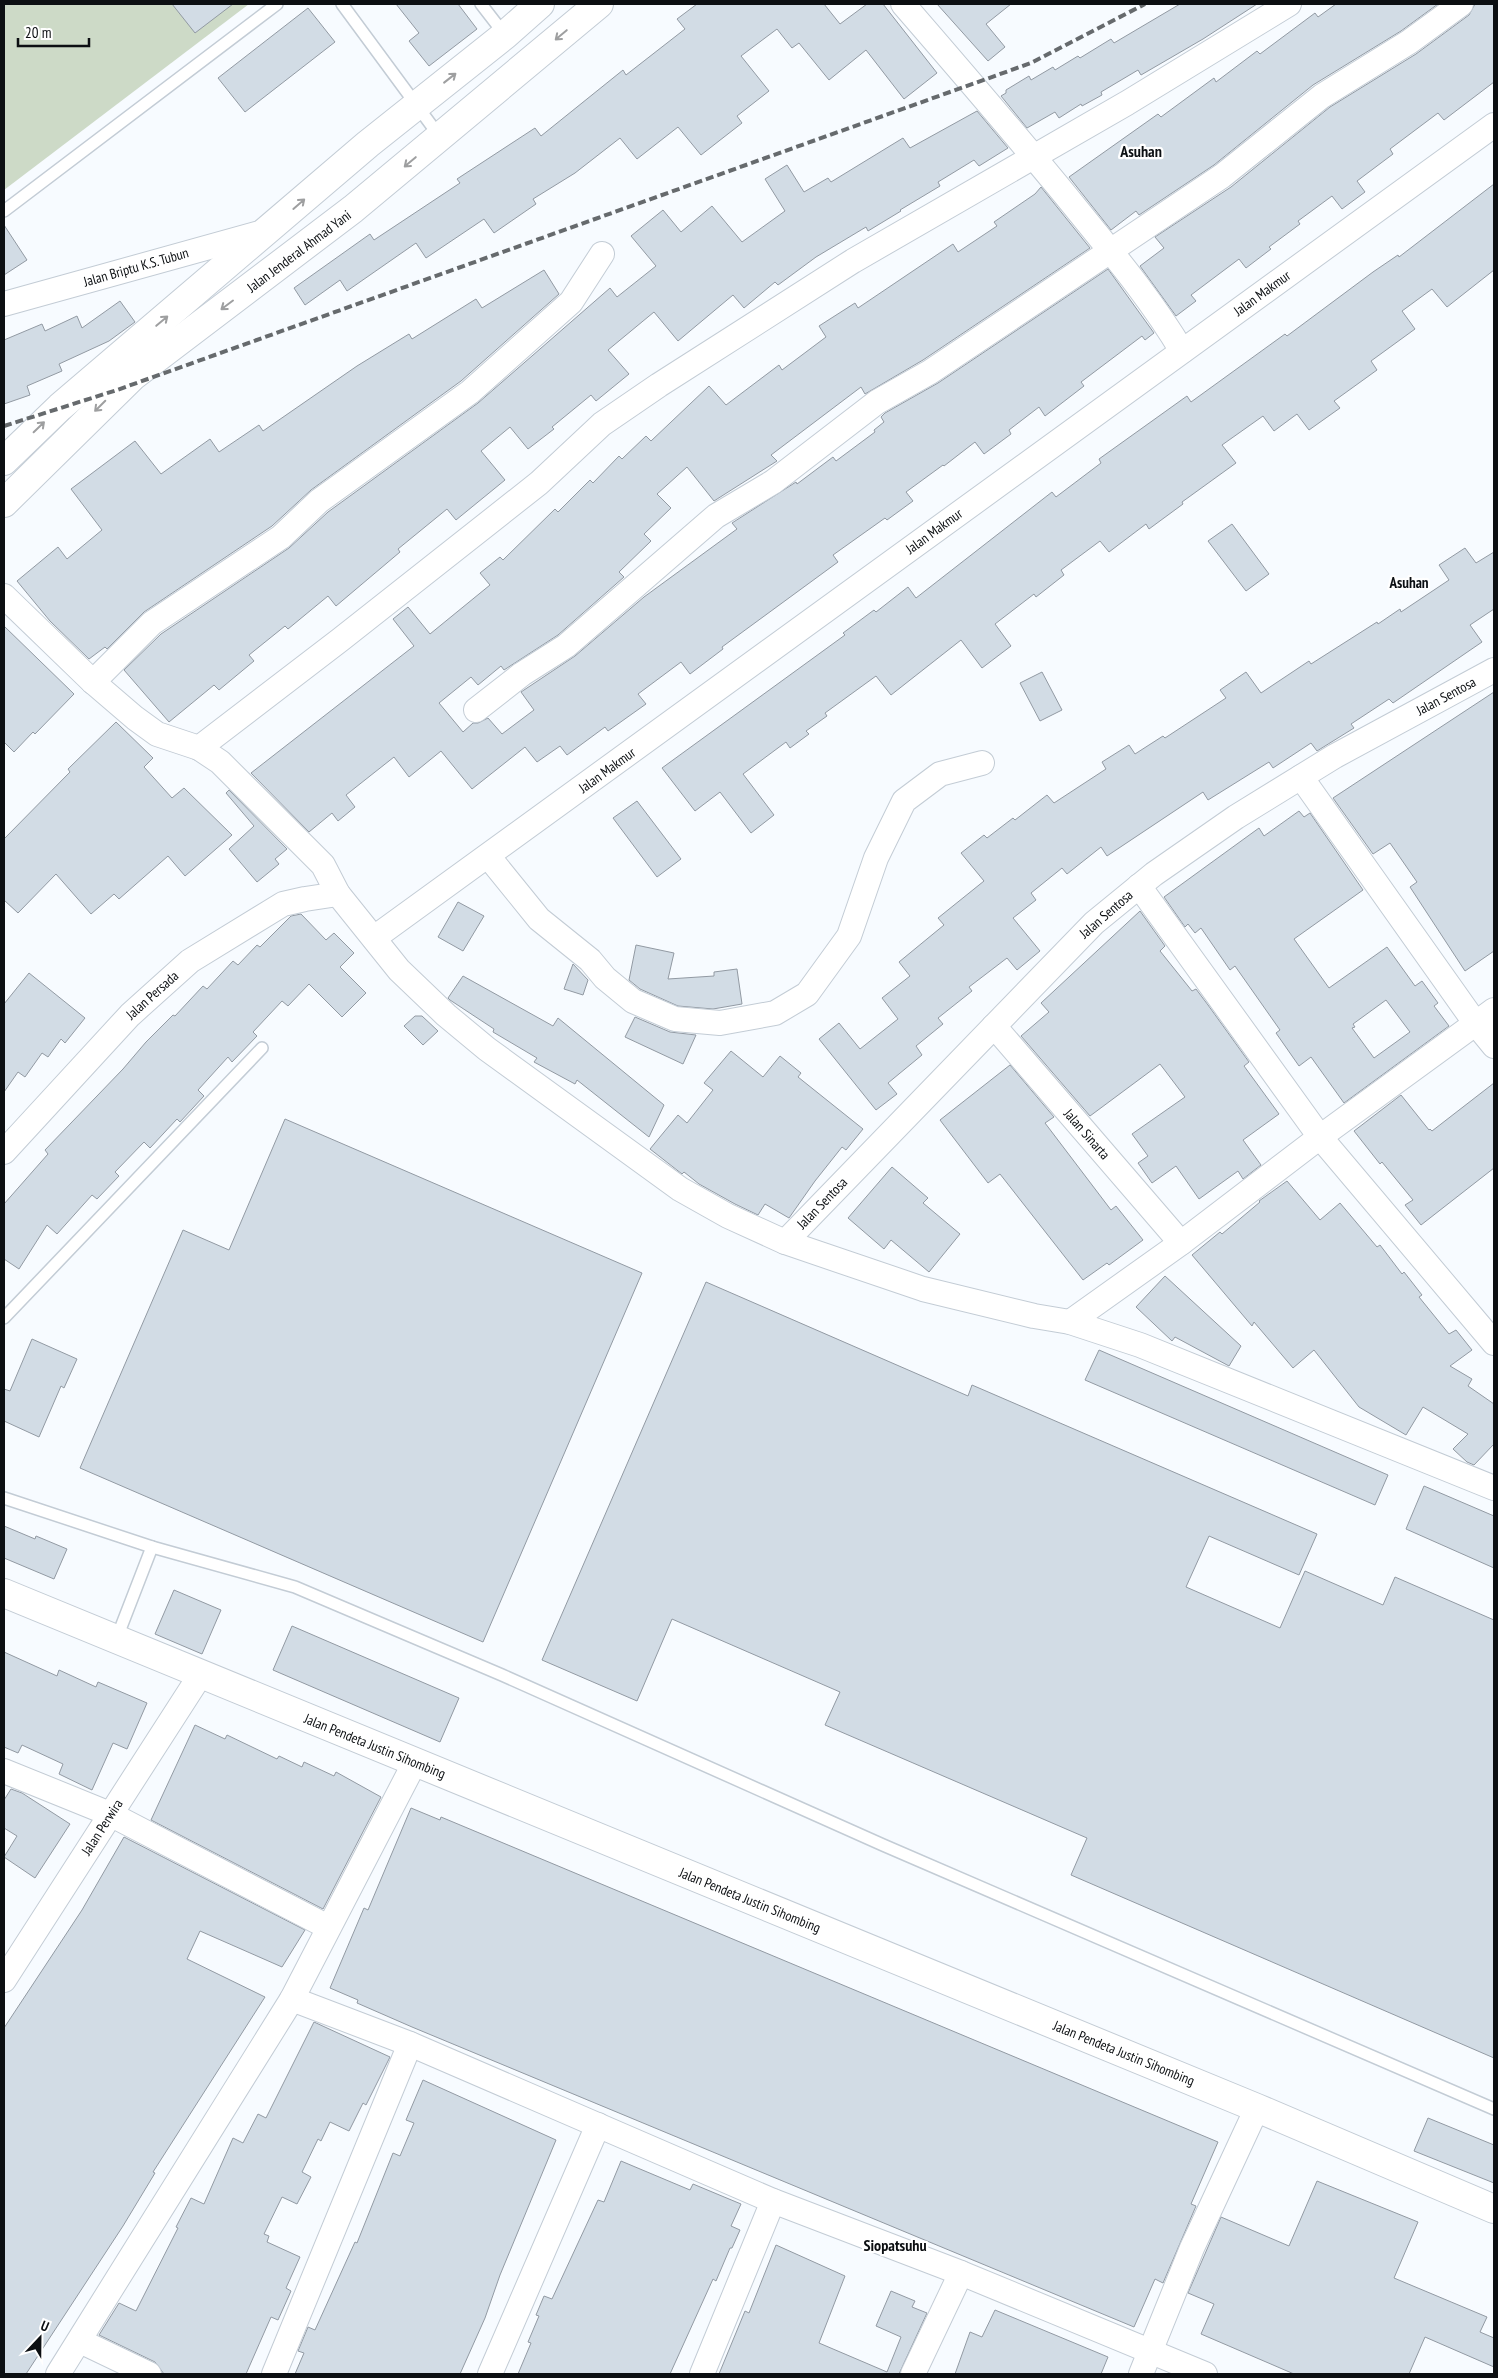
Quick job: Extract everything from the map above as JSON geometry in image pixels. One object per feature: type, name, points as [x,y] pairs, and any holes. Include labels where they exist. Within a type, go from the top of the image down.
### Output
[{"type":"street","points":[[4,461],[60,406],[416,104],[505,35],[540,4]]},
{"type":"street","name":"Jalan Jenderal Ahmad Yani","points":[[4,503],[133,376],[353,209],[599,4]]},
{"type":"street","points":[[903,4],[1034,157],[1111,251],[1159,312],[1182,351]]},
{"type":"street","points":[[199,748],[340,640],[531,489],[602,424],[659,385],[853,261],[1034,157],[1289,4]]},
{"type":"street","points":[[476,710],[522,674],[566,646],[716,516],[772,482],[877,402],[930,372],[1222,176],[1322,96],[1409,42],[1461,4]]},
{"type":"street","name":"Jalan Makmur","points":[[374,938],[1494,125]]},
{"type":"street","name":"Jalan Briptu K.S. Tubun","points":[[4,304],[269,230]]},
{"type":"street","points":[[93,682],[152,623],[281,537],[319,501],[470,392],[571,302],[602,254]]},
{"type":"street","points":[[4,596],[93,682],[135,718],[157,734],[199,748],[220,762],[323,865],[338,894],[399,970],[487,1049],[680,1190],[728,1216],[785,1242],[923,1289],[1034,1316],[1070,1322],[1140,1345],[1494,1488]]},
{"type":"street","name":"Jalan Sentosa","points":[[785,1242],[1094,923],[1139,886],[1236,817],[1301,777],[1494,670]]},
{"type":"street","points":[[488,856],[539,919],[590,960],[605,978],[633,1001],[675,1019],[720,1023],[766,1015],[775,1013],[807,994],[849,936],[876,858],[904,800],[940,774],[982,763]]},
{"type":"street","points":[[1301,777],[1485,1017],[1494,1046]]},
{"type":"street","points":[[1139,886],[1320,1137],[1494,1343]]},
{"type":"street","name":"Jalan Persada","points":[[4,1152],[130,1015],[190,961],[283,904],[338,894]]},
{"type":"street","points":[[1070,1322],[1181,1243],[1320,1137],[1485,1017]]},
{"type":"street","name":"Jalan Sinarta","points":[[994,1026],[1181,1243]]},
{"type":"street","name":"Jalan Pendeta Justin Sihombing","points":[[4,1593],[1257,2108],[1494,2209]]},
{"type":"street","name":"Jalan Perwira","points":[[4,1980],[201,1674]]},
{"type":"street","points":[[58,2374],[292,1999],[415,1762]]},
{"type":"street","points":[[4,1771],[110,1814],[328,1927]]},
{"type":"street","points":[[292,1999],[410,2044],[773,2201],[961,2273],[1205,2374]]},
{"type":"street","points":[[274,2374],[410,2044]]},
{"type":"street","points":[[1141,2374],[1192,2248],[1257,2108]]},
{"type":"street","points":[[490,2374],[598,2125]]},
{"type":"street","points":[[702,2374],[773,2201]]},
{"type":"street","points":[[912,2374],[961,2273]]},
{"type":"street","points":[[80,2341],[149,2374]]},
{"type":"lane","points":[[4,211],[277,4]]},
{"type":"lane","points":[[342,4],[440,137]]},
{"type":"lane","points":[[481,4],[505,35]]},
{"type":"lane","points":[[4,1318],[262,1048]]},
{"type":"lane","points":[[4,1498],[152,1547],[296,1586],[502,1675],[883,1846],[1494,2109]]},
{"type":"lane","points":[[116,1640],[152,1547]]},
{"type":"green space","points":[[4,4],[249,4],[4,190]]},
{"type":"building","points":[[172,4],[233,4],[195,33]]},
{"type":"building","points":[[396,4],[458,4],[477,29],[429,66],[409,41],[419,33]]},
{"type":"building","points":[[697,4],[824,4],[840,24],[867,4],[883,4],[937,73],[904,99],[866,50],[829,80],[799,43],[792,48],[777,29],[741,56],[769,91],[737,116],[742,123],[701,155],[678,127],[637,159],[620,138],[575,173],[533,199],[536,204],[494,233],[484,219],[426,258],[416,243],[347,291],[340,280],[305,305],[294,288],[370,234],[374,240],[460,183],[457,179],[535,128],[541,136],[623,70],[626,75],[685,29],[677,19]]},
{"type":"building","points":[[937,4],[1011,4],[986,24],[1005,47],[988,61]]},
{"type":"building","points":[[1180,4],[1257,4],[1203,39],[1141,75],[1138,70],[1101,92],[1102,95],[1082,106],[1081,104],[1059,118],[1055,112],[1027,128],[1001,96],[1006,93],[1006,90],[1029,76],[1031,80],[1053,67],[1055,70],[1078,56],[1080,58],[1111,39],[1114,43]]},
{"type":"building","points":[[1336,4],[1438,4],[1401,31],[1313,85],[1214,165],[1139,215],[1136,211],[1111,230],[1069,177],[1158,114],[1161,117],[1214,78],[1216,82],[1257,51],[1260,54],[1315,13],[1318,17]]},
{"type":"building","points":[[1475,4],[1494,4],[1494,82],[1444,120],[1438,113],[1390,149],[1393,154],[1357,181],[1365,192],[1342,209],[1332,196],[1298,221],[1300,224],[1269,247],[1271,249],[1246,268],[1239,259],[1191,295],[1196,301],[1176,316],[1140,266],[1164,248],[1155,237],[1231,187],[1330,107],[1416,54],[1469,15]]},
{"type":"building","points":[[308,8],[335,42],[245,112],[218,78]]},
{"type":"building","points":[[977,111],[1008,148],[979,166],[974,160],[938,182],[940,186],[901,211],[868,231],[866,227],[816,257],[778,285],[775,282],[744,308],[733,295],[678,341],[654,312],[608,350],[629,374],[596,401],[591,395],[552,427],[554,429],[528,449],[510,427],[481,451],[505,480],[456,520],[447,509],[398,549],[400,552],[336,606],[328,596],[288,629],[285,626],[249,655],[254,661],[219,690],[214,685],[169,722],[124,670],[161,634],[289,548],[328,512],[478,403],[610,288],[617,297],[656,266],[631,236],[663,210],[681,232],[712,206],[742,242],[785,211],[765,179],[787,165],[804,192],[828,178],[831,182],[903,138],[910,148]]},
{"type":"building","points":[[1494,184],[1494,270],[1447,307],[1432,289],[1402,311],[1415,329],[1371,361],[1377,370],[1334,401],[1340,408],[1309,430],[1297,414],[1274,431],[1263,416],[1222,445],[1236,463],[1182,502],[1183,504],[1149,529],[1146,524],[1109,552],[1100,541],[1061,570],[1064,575],[1036,597],[1034,594],[995,624],[1011,646],[982,668],[961,640],[891,695],[876,676],[825,713],[827,716],[806,731],[809,734],[790,748],[786,742],[743,774],[774,815],[751,833],[720,792],[695,811],[662,768],[845,635],[843,633],[874,610],[876,612],[908,587],[916,598],[1052,492],[1056,497],[1101,463],[1099,459],[1187,396],[1191,402],[1285,334],[1287,336],[1373,272],[1398,255],[1399,257]]},
{"type":"building","points":[[1041,187],[1090,248],[923,360],[865,394],[861,387],[771,455],[777,461],[714,501],[687,467],[657,494],[671,508],[644,534],[651,541],[619,572],[624,577],[558,635],[504,670],[501,666],[478,685],[471,677],[439,703],[463,732],[473,723],[478,723],[488,718],[502,734],[534,710],[521,692],[575,656],[644,597],[737,529],[732,523],[796,482],[797,484],[833,457],[836,461],[875,432],[874,430],[884,422],[881,417],[885,413],[938,383],[1108,269],[1154,333],[1145,340],[1142,336],[1081,382],[1084,386],[1045,416],[1039,407],[1009,430],[1011,434],[984,454],[975,442],[906,492],[913,501],[887,520],[885,518],[833,555],[838,562],[722,647],[723,649],[690,674],[681,662],[638,694],[646,704],[608,731],[605,727],[567,755],[560,746],[537,762],[525,747],[472,789],[441,751],[409,777],[394,757],[346,795],[355,807],[338,821],[332,813],[309,832],[251,773],[414,646],[393,619],[408,607],[430,634],[490,585],[480,573],[500,557],[503,560],[555,509],[558,512],[590,480],[593,483],[619,456],[622,459],[646,436],[651,441],[709,386],[726,405],[779,365],[782,370],[826,337],[819,326],[855,303],[858,308],[953,244],[958,252],[997,226],[994,222],[1035,194]]},
{"type":"building","points":[[4,225],[27,260],[4,275]]},
{"type":"building","points":[[544,270],[559,294],[461,381],[311,490],[272,526],[144,612],[107,649],[105,647],[89,659],[50,621],[17,581],[58,547],[67,559],[102,530],[71,489],[135,441],[161,474],[210,439],[219,452],[259,425],[263,431],[357,366],[409,334],[412,339],[476,299],[482,308]]},
{"type":"building","points":[[120,301],[135,322],[109,341],[59,364],[62,371],[27,386],[30,395],[4,404],[4,340],[42,324],[45,331],[77,316],[82,328]]},
{"type":"building","points":[[1232,524],[1269,574],[1246,591],[1208,541]]},
{"type":"building","points":[[1465,548],[1476,563],[1494,552],[1494,609],[1470,625],[1482,642],[1393,703],[1389,699],[1351,724],[1354,728],[1317,751],[1311,743],[1273,768],[1269,762],[1208,800],[1203,792],[1107,856],[1101,847],[1067,874],[1062,868],[1031,893],[1036,900],[1013,918],[1040,951],[1017,970],[1007,958],[969,987],[972,991],[938,1018],[943,1024],[916,1046],[922,1055],[888,1083],[897,1094],[876,1110],[819,1039],[839,1023],[860,1049],[898,1019],[882,998],[910,976],[899,962],[944,925],[938,918],[984,881],[961,853],[984,835],[987,838],[1013,818],[1015,820],[1047,795],[1054,803],[1106,769],[1102,762],[1129,745],[1135,754],[1163,736],[1165,738],[1226,698],[1220,690],[1246,672],[1261,693],[1309,661],[1311,664],[1377,622],[1378,624],[1400,609],[1401,612],[1449,580],[1439,565]]},
{"type":"building","points":[[4,626],[74,694],[35,734],[33,732],[14,752],[4,742]]},
{"type":"building","points":[[1042,672],[1062,710],[1040,721],[1020,683]]},
{"type":"building","points":[[1494,692],[1494,951],[1465,971],[1410,887],[1417,882],[1390,843],[1373,854],[1333,798]]},
{"type":"building","points":[[116,722],[153,758],[144,767],[172,798],[184,788],[232,835],[185,876],[168,856],[119,899],[114,894],[91,914],[56,874],[18,913],[4,900],[4,839],[70,772],[68,769]]},
{"type":"building","points":[[229,790],[287,849],[275,859],[279,864],[257,882],[229,849],[254,826],[226,793]]},
{"type":"building","points":[[637,801],[681,859],[657,877],[613,818]]},
{"type":"building","points":[[1299,811],[1304,817],[1310,813],[1363,890],[1294,939],[1329,988],[1387,947],[1415,986],[1422,981],[1438,1003],[1434,1006],[1449,1026],[1344,1103],[1311,1057],[1299,1066],[1276,1033],[1280,1030],[1235,966],[1230,970],[1201,928],[1195,933],[1188,924],[1185,927],[1164,897],[1259,828],[1264,836]],"holes":[[[1386,1000],[1410,1032],[1374,1058],[1352,1028],[1355,1027],[1353,1024]]]},
{"type":"building","points":[[458,902],[484,916],[463,951],[438,937]]},
{"type":"building","points":[[1140,911],[1165,946],[1160,951],[1192,991],[1196,989],[1208,1005],[1249,1062],[1244,1066],[1279,1114],[1243,1140],[1261,1165],[1243,1179],[1238,1171],[1199,1199],[1176,1166],[1152,1183],[1138,1163],[1148,1156],[1132,1134],[1185,1097],[1160,1064],[1090,1116],[1021,1036],[1049,1012],[1041,1003]]},
{"type":"building","points":[[301,914],[326,940],[334,933],[354,953],[340,967],[366,993],[342,1017],[309,984],[288,1006],[282,1001],[253,1032],[257,1036],[232,1062],[228,1057],[198,1090],[204,1096],[180,1122],[177,1119],[150,1148],[144,1142],[115,1172],[119,1176],[97,1199],[92,1195],[57,1234],[47,1225],[19,1269],[4,1259],[4,1204],[48,1154],[45,1150],[123,1069],[146,1042],[173,1015],[175,1016],[203,986],[207,989],[233,961],[238,965],[257,945],[260,947],[291,916]]},
{"type":"building","points":[[636,945],[674,953],[668,979],[714,976],[714,972],[737,969],[742,1004],[713,1009],[678,1006],[640,989],[629,980]]},
{"type":"building","points":[[573,964],[588,980],[583,995],[564,989]]},
{"type":"building","points":[[29,973],[85,1018],[65,1043],[61,1039],[48,1057],[42,1053],[25,1077],[18,1072],[4,1092],[4,1004]]},
{"type":"building","points":[[463,976],[553,1026],[558,1018],[664,1105],[649,1137],[577,1080],[575,1084],[534,1062],[537,1058],[493,1032],[494,1029],[450,1000],[448,998]]},
{"type":"building","points":[[415,1016],[422,1016],[438,1031],[423,1045],[404,1026]]},
{"type":"building","points":[[635,1017],[670,1032],[696,1035],[683,1064],[625,1037]]},
{"type":"building","points":[[731,1051],[763,1077],[780,1056],[801,1073],[798,1077],[863,1129],[846,1150],[842,1147],[789,1218],[765,1204],[758,1215],[735,1204],[699,1184],[684,1172],[682,1174],[650,1149],[678,1115],[687,1123],[713,1090],[704,1083]]},
{"type":"building","points":[[1010,1065],[1054,1117],[1045,1123],[1111,1210],[1116,1206],[1143,1240],[1109,1265],[1107,1263],[1083,1280],[1000,1174],[988,1183],[940,1120]]},
{"type":"building","points":[[1494,1083],[1494,1168],[1421,1225],[1405,1205],[1413,1200],[1382,1162],[1380,1164],[1354,1131],[1401,1095],[1429,1130],[1432,1131]]},
{"type":"building","points":[[285,1119],[642,1273],[483,1642],[80,1468],[183,1230],[229,1250]]},
{"type":"building","points":[[892,1167],[928,1198],[923,1203],[960,1234],[929,1272],[891,1240],[884,1249],[848,1218]]},
{"type":"building","points":[[1287,1181],[1320,1220],[1340,1203],[1377,1247],[1380,1245],[1402,1274],[1404,1272],[1422,1295],[1419,1297],[1449,1334],[1456,1330],[1472,1350],[1450,1366],[1472,1379],[1468,1386],[1494,1404],[1494,1444],[1474,1465],[1467,1462],[1453,1449],[1468,1434],[1423,1407],[1406,1435],[1359,1407],[1314,1350],[1293,1368],[1254,1322],[1252,1326],[1192,1255],[1220,1232],[1222,1234],[1259,1201]]},
{"type":"building","points":[[1165,1276],[1241,1346],[1229,1366],[1175,1337],[1172,1341],[1136,1307]]},
{"type":"building","points":[[706,1282],[968,1396],[972,1385],[1317,1534],[1299,1575],[1209,1536],[1186,1587],[1280,1628],[1305,1571],[1383,1605],[1395,1577],[1494,1620],[1494,2058],[1071,1875],[1087,1838],[825,1725],[840,1692],[672,1619],[637,1701],[542,1660]]},
{"type":"building","points":[[32,1339],[77,1359],[64,1388],[61,1386],[39,1437],[4,1421],[4,1389],[10,1391]]},
{"type":"building","points":[[1099,1350],[1388,1475],[1375,1505],[1085,1380]]},
{"type":"building","points":[[1424,1486],[1494,1516],[1494,1568],[1406,1529]]},
{"type":"building","points":[[4,1526],[35,1539],[36,1536],[67,1549],[54,1579],[4,1558]]},
{"type":"building","points":[[174,1590],[221,1610],[202,1654],[155,1634]]},
{"type":"building","points":[[292,1626],[459,1698],[440,1742],[273,1670]]},
{"type":"building","points":[[4,1652],[57,1676],[59,1670],[96,1687],[98,1682],[147,1703],[127,1749],[113,1743],[92,1790],[59,1774],[63,1764],[22,1745],[18,1753],[4,1747]]},
{"type":"building","points":[[195,1725],[225,1739],[227,1735],[277,1759],[279,1756],[302,1767],[304,1762],[334,1776],[336,1772],[381,1797],[323,1909],[151,1820]]},
{"type":"building","points":[[11,1789],[22,1793],[70,1824],[35,1878],[4,1857],[17,1836],[4,1828],[4,1800]]},
{"type":"building","points":[[411,1808],[440,1820],[441,1817],[1218,2142],[1191,2204],[1196,2206],[1163,2283],[1155,2279],[1134,2327],[412,2027],[357,2003],[358,2000],[330,1988],[364,1908],[368,1910]]},
{"type":"building","points":[[124,1837],[305,1930],[282,1967],[200,1931],[187,1959],[265,1997],[153,2172],[155,2173],[123,2226],[26,2374],[4,2374],[4,2028],[82,1910]]},
{"type":"building","points":[[314,2022],[390,2057],[366,2105],[363,2103],[349,2131],[330,2122],[321,2141],[318,2139],[302,2172],[311,2177],[297,2204],[282,2197],[264,2234],[269,2236],[267,2242],[300,2257],[286,2288],[291,2291],[278,2320],[271,2317],[246,2374],[164,2374],[155,2362],[99,2335],[119,2303],[136,2311],[191,2198],[204,2204],[233,2138],[243,2143],[258,2114],[266,2118]]},
{"type":"building","points":[[423,2080],[556,2140],[500,2275],[485,2318],[460,2374],[295,2374],[304,2353],[298,2351],[308,2327],[315,2330],[355,2242],[357,2243],[393,2153],[400,2156],[414,2123],[406,2120]]},
{"type":"building","points":[[1428,2118],[1494,2145],[1494,2183],[1414,2151]]},
{"type":"building","points":[[621,2161],[690,2190],[693,2184],[741,2204],[731,2226],[740,2230],[732,2248],[730,2248],[716,2281],[713,2279],[670,2374],[518,2374],[531,2343],[528,2342],[539,2316],[536,2315],[544,2296],[552,2299],[598,2200],[604,2202]]},
{"type":"building","points":[[1317,2181],[1418,2222],[1394,2278],[1487,2317],[1480,2332],[1494,2338],[1494,2367],[1425,2337],[1409,2374],[1294,2374],[1201,2334],[1214,2304],[1188,2293],[1221,2217],[1289,2246]]},
{"type":"building","points":[[776,2245],[845,2276],[819,2343],[887,2372],[901,2337],[876,2326],[891,2291],[915,2301],[912,2307],[927,2313],[899,2374],[719,2374],[745,2311],[749,2313]]},
{"type":"building","points":[[995,2310],[1108,2357],[1101,2374],[955,2374],[970,2332],[982,2337]]},
{"type":"railway","points":[[4,426],[117,390],[1031,63],[1145,4]]},
{"type":"district","name":"Asuhan","points":[[1141,151]]},
{"type":"district","name":"Asuhan","points":[[1409,583]]},
{"type":"district","name":"Siopatsuhu","points":[[895,2245]]}]
